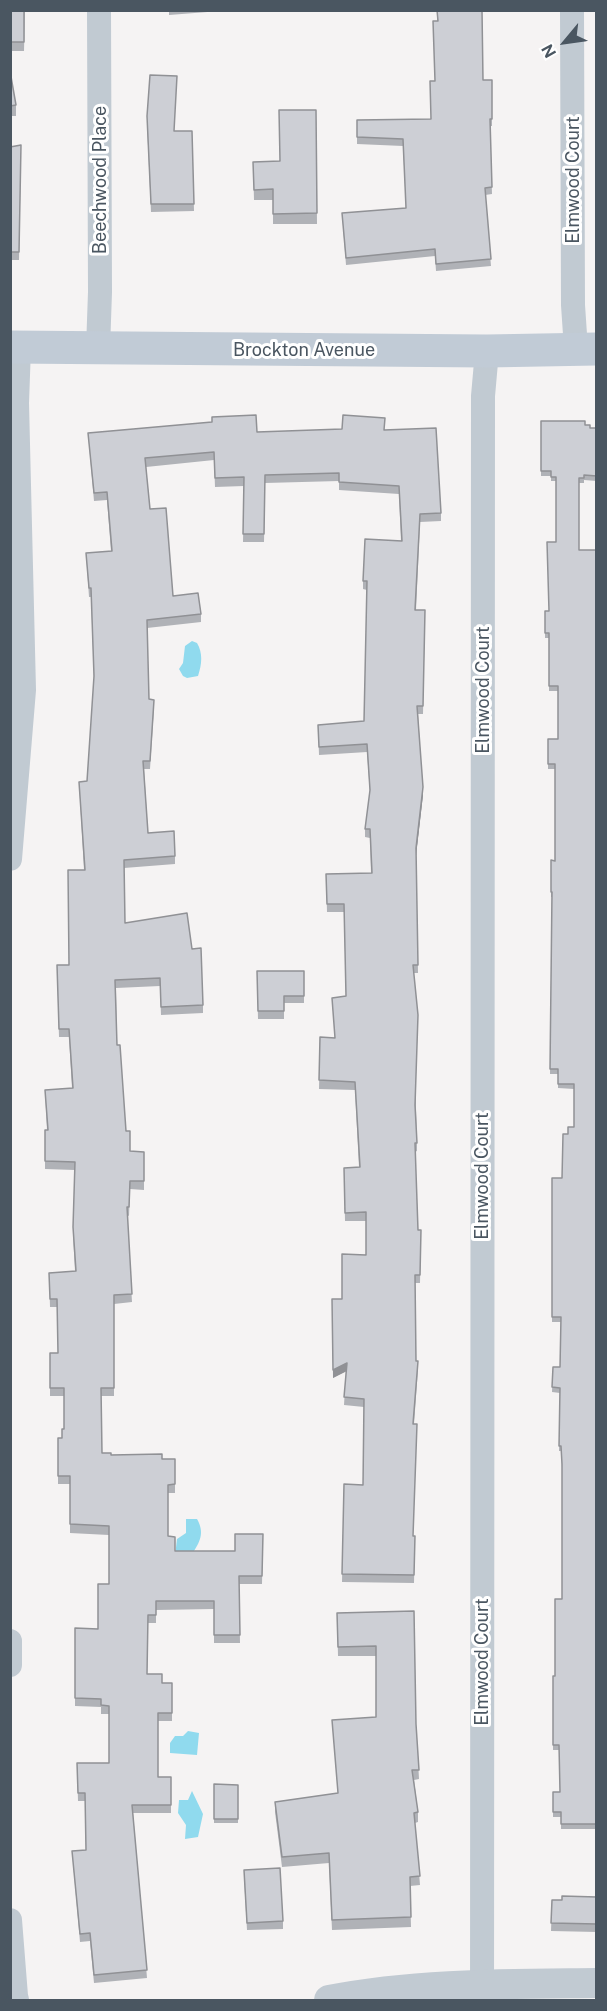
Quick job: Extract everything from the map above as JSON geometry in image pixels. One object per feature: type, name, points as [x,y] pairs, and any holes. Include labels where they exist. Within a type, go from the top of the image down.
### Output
[{"type":"main road","name":"Brockton Avenue","points":[[15,347],[487,351],[586,349]]},
{"type":"street","name":"Beechwood Place","points":[[98,349],[100,292],[99,10]]},
{"type":"street","name":"Elmwood Court","points":[[572,10],[573,305],[586,349]]},
{"type":"street","points":[[10,859],[24,690],[15,347]]},
{"type":"street","name":"Elmwood Court","points":[[482,1993],[483,396],[487,351]]},
{"type":"street","points":[[10,1641],[10,1665]]},
{"type":"street","points":[[10,1920],[17,2001]]},
{"type":"street","points":[[329,2001],[359,1995],[482,1993],[597,1983]]},
{"type":"water","points":[[192,641],[199,647],[201,663],[198,676],[187,678],[179,669],[183,663],[185,646]]},
{"type":"water","points":[[186,1519],[197,1519],[201,1537],[192,1554],[175,1556],[177,1539],[186,1533]]},
{"type":"water","points":[[188,1731],[199,1733],[197,1755],[170,1753],[170,1743],[175,1736],[183,1736]]},
{"type":"water","points":[[192,1791],[203,1814],[198,1837],[185,1839],[186,1825],[178,1813],[179,1800],[188,1800]]},
{"type":"building","points":[[10,10],[24,10],[24,42],[10,42]]},
{"type":"building","points":[[437,10],[482,10],[483,80],[492,80],[492,119],[490,119],[492,187],[485,188],[491,259],[436,264],[435,249],[346,258],[342,213],[406,208],[403,139],[357,137],[357,120],[431,119],[430,81],[435,81],[433,21],[438,21]]},
{"type":"building","points":[[10,71],[16,105],[10,106]]},
{"type":"building","points":[[150,75],[177,76],[174,131],[192,131],[194,204],[151,204],[147,116]]},
{"type":"building","points":[[279,110],[316,110],[317,213],[273,214],[273,189],[254,190],[253,162],[280,161]]},
{"type":"building","points":[[21,145],[19,252],[10,252],[10,147]]},
{"type":"building","points":[[256,415],[257,432],[342,429],[343,415],[385,418],[384,430],[436,428],[441,513],[420,514],[415,610],[425,610],[423,706],[417,706],[423,787],[416,848],[418,965],[413,965],[418,1015],[415,1105],[417,1143],[415,1143],[418,1230],[421,1230],[420,1275],[415,1275],[416,1361],[418,1361],[413,1424],[417,1424],[414,1575],[342,1574],[344,1484],[363,1485],[364,1399],[344,1397],[347,1363],[333,1370],[332,1299],[342,1299],[342,1254],[366,1255],[366,1212],[345,1213],[344,1168],[360,1167],[355,1082],[319,1080],[320,1037],[335,1038],[332,998],[346,996],[344,904],[327,904],[326,874],[372,873],[370,829],[365,829],[370,790],[367,744],[319,747],[318,725],[364,721],[367,581],[363,581],[365,539],[402,541],[399,486],[339,482],[339,473],[265,475],[264,534],[243,534],[244,477],[215,478],[214,452],[145,458],[150,509],[166,508],[173,596],[198,593],[201,614],[147,620],[149,699],[154,700],[150,761],[143,761],[148,833],[174,831],[175,856],[124,860],[125,923],[187,913],[192,949],[201,948],[203,1005],[161,1007],[160,978],[115,980],[117,1045],[120,1045],[126,1131],[130,1131],[130,1151],[144,1152],[144,1181],[130,1181],[129,1207],[127,1207],[132,1294],[114,1295],[114,1388],[101,1388],[102,1453],[111,1453],[111,1455],[162,1454],[162,1459],[175,1459],[175,1484],[168,1485],[168,1536],[175,1537],[175,1551],[235,1551],[235,1534],[263,1534],[262,1576],[239,1576],[240,1635],[214,1635],[214,1601],[156,1601],[156,1615],[148,1615],[147,1674],[162,1674],[162,1683],[172,1683],[172,1713],[158,1713],[158,1777],[171,1777],[171,1805],[132,1805],[147,1970],[94,1975],[90,1933],[80,1934],[72,1851],[86,1850],[85,1793],[78,1793],[77,1763],[109,1763],[109,1706],[101,1705],[101,1699],[75,1698],[75,1628],[98,1629],[98,1584],[109,1584],[109,1526],[70,1524],[70,1476],[58,1476],[58,1438],[62,1438],[62,1429],[64,1429],[64,1388],[50,1388],[50,1353],[58,1353],[57,1299],[50,1299],[49,1273],[76,1271],[73,1227],[75,1162],[45,1161],[45,1130],[48,1130],[45,1090],[73,1088],[69,1029],[59,1029],[57,965],[69,965],[68,870],[85,870],[79,782],[87,781],[94,676],[91,588],[89,588],[86,553],[112,551],[107,492],[94,493],[88,433],[212,422],[212,417]]},
{"type":"building","points":[[541,421],[585,421],[585,425],[590,425],[590,428],[597,428],[597,476],[584,475],[584,478],[579,478],[579,550],[597,550],[597,1824],[561,1824],[561,1812],[553,1812],[553,1792],[560,1792],[559,1745],[553,1745],[553,1676],[555,1676],[555,1599],[562,1599],[562,1464],[561,1446],[559,1446],[560,1388],[552,1387],[553,1367],[560,1367],[561,1317],[552,1317],[552,1178],[562,1178],[563,1134],[568,1134],[568,1127],[574,1127],[574,1084],[558,1084],[558,1069],[550,1069],[551,860],[555,861],[555,764],[548,764],[548,739],[558,739],[558,686],[549,686],[549,633],[545,633],[545,611],[549,611],[547,542],[556,542],[556,477],[551,477],[551,471],[541,471]]},
{"type":"building","points":[[257,971],[304,971],[304,996],[284,996],[284,1011],[258,1011]]},
{"type":"building","points":[[414,1611],[419,1770],[412,1770],[418,1812],[414,1813],[420,1876],[410,1877],[411,1917],[332,1920],[329,1853],[282,1857],[275,1802],[338,1793],[332,1720],[376,1717],[376,1646],[338,1647],[337,1613]]},
{"type":"building","points":[[214,1784],[238,1785],[238,1819],[214,1819]]},
{"type":"building","points":[[280,1868],[283,1921],[247,1923],[244,1870]]},
{"type":"building","points":[[562,1896],[597,1897],[597,1924],[551,1923],[552,1900],[562,1900]]}]
